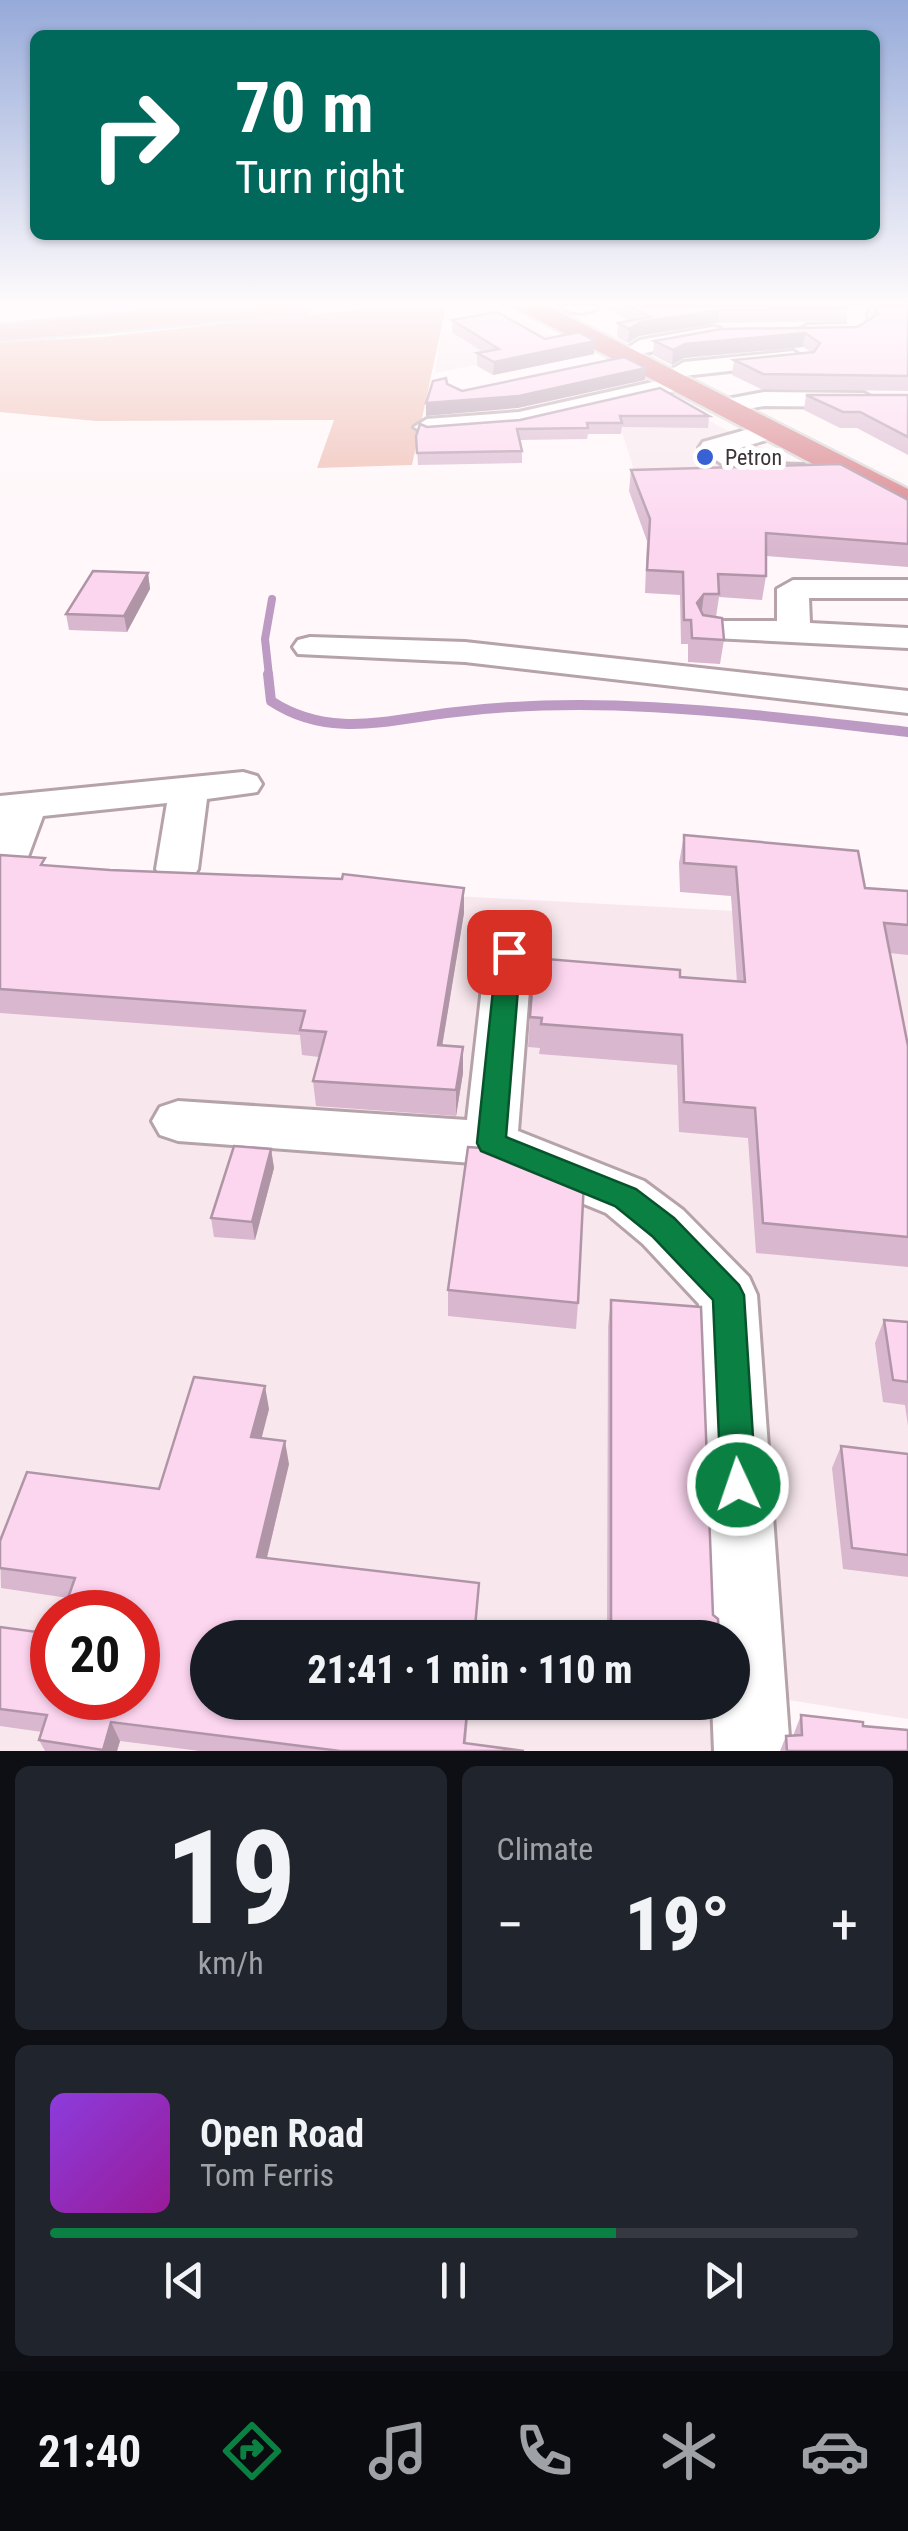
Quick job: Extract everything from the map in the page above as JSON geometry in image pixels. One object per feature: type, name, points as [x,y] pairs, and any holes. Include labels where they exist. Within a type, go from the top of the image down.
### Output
[{"type":"highway","points":[[702,388],[908,481]]},
{"type":"highway","points":[[733,404],[767,432],[908,503]]},
{"type":"street","points":[[427,439],[517,446],[522,420],[638,388]]},
{"type":"street","points":[[733,404],[886,404]]},
{"type":"street","points":[[767,432],[712,448],[752,472],[842,470]]},
{"type":"street","points":[[794,632],[793,589],[908,589]]},
{"type":"street","points":[[714,628],[908,638]]},
{"type":"street","points":[[310,647],[465,652],[908,702]]},
{"type":"street","points":[[7,864],[13,808],[243,784]]},
{"type":"street","points":[[177,870],[188,792]]},
{"type":"street","points":[[491,1143],[509,952]]},
{"type":"street","points":[[178,1121],[491,1143],[626,1198],[663,1227],[728,1295],[752,1751]]},
{"type":"shaded area","points":[[0,388],[429,388],[412,465],[317,468],[334,420],[96,421],[0,412]]},
{"type":"shaded area","name":"Petron","points":[[653,392],[836,485],[639,487],[616,412]]},
{"type":"shaded area","points":[[0,872],[908,920],[908,1719],[782,1699],[786,1751],[0,1751]]},
{"type":"building","points":[[431,388],[462,391],[557,388],[519,396],[426,403]]},
{"type":"building","points":[[660,388],[709,416],[620,416],[622,423],[587,423],[588,428],[517,429],[522,451],[417,453],[420,424],[427,427],[520,420]]},
{"type":"building","points":[[806,395],[908,395],[908,437],[860,412],[843,412]]},
{"type":"building","points":[[840,464],[908,500],[908,544],[766,533],[766,576],[718,574],[719,594],[704,594],[697,603],[703,615],[722,618],[724,640],[692,638],[691,620],[684,620],[683,572],[647,570],[650,519],[631,470]]},
{"type":"building","points":[[93,571],[148,573],[124,616],[66,614]]},
{"type":"building","points":[[684,835],[858,851],[865,888],[908,891],[908,925],[884,923],[908,1046],[908,1237],[763,1223],[755,1108],[684,1102],[682,1035],[541,1024],[542,1018],[530,1017],[534,963],[546,964],[547,959],[680,970],[680,977],[745,982],[736,867],[684,863]]},
{"type":"building","points":[[0,855],[45,858],[41,865],[110,870],[342,879],[343,874],[464,888],[438,1045],[463,1047],[456,1090],[313,1081],[326,1032],[300,1030],[305,1011],[0,989]]},
{"type":"building","points":[[234,1146],[271,1149],[252,1222],[211,1218]]},
{"type":"building","points":[[468,1147],[509,1150],[584,1181],[578,1303],[448,1290]]},
{"type":"building","points":[[611,1300],[701,1307],[713,1615],[718,1620],[611,1620]]},
{"type":"building","points":[[884,1320],[908,1322],[908,1382],[893,1380]]},
{"type":"building","points":[[194,1377],[265,1386],[251,1437],[285,1441],[257,1557],[479,1583],[476,1620],[190,1620],[190,1720],[466,1720],[464,1743],[524,1751],[340,1751],[111,1722],[103,1750],[39,1740],[45,1720],[160,1720],[160,1590],[71,1590],[75,1578],[0,1568],[0,1541],[27,1472],[159,1489]]},
{"type":"building","points":[[841,1446],[908,1454],[908,1555],[852,1548]]},
{"type":"building","points":[[0,1627],[30,1631],[30,1713],[0,1709]]},
{"type":"building","points":[[801,1715],[908,1730],[908,1751],[787,1751],[786,1736],[802,1735]]},
{"type":"waterway","points":[[269,676],[265,639],[272,599]]},
{"type":"waterway","points":[[268,674],[271,701],[313,720],[335,723],[562,705],[736,713],[908,732]]},
{"type":"place","name":"Petron","points":[[705,457]]},
{"type":"route","points":[[509,952],[491,1143],[626,1198],[663,1227],[728,1295],[738,1485]]}]
